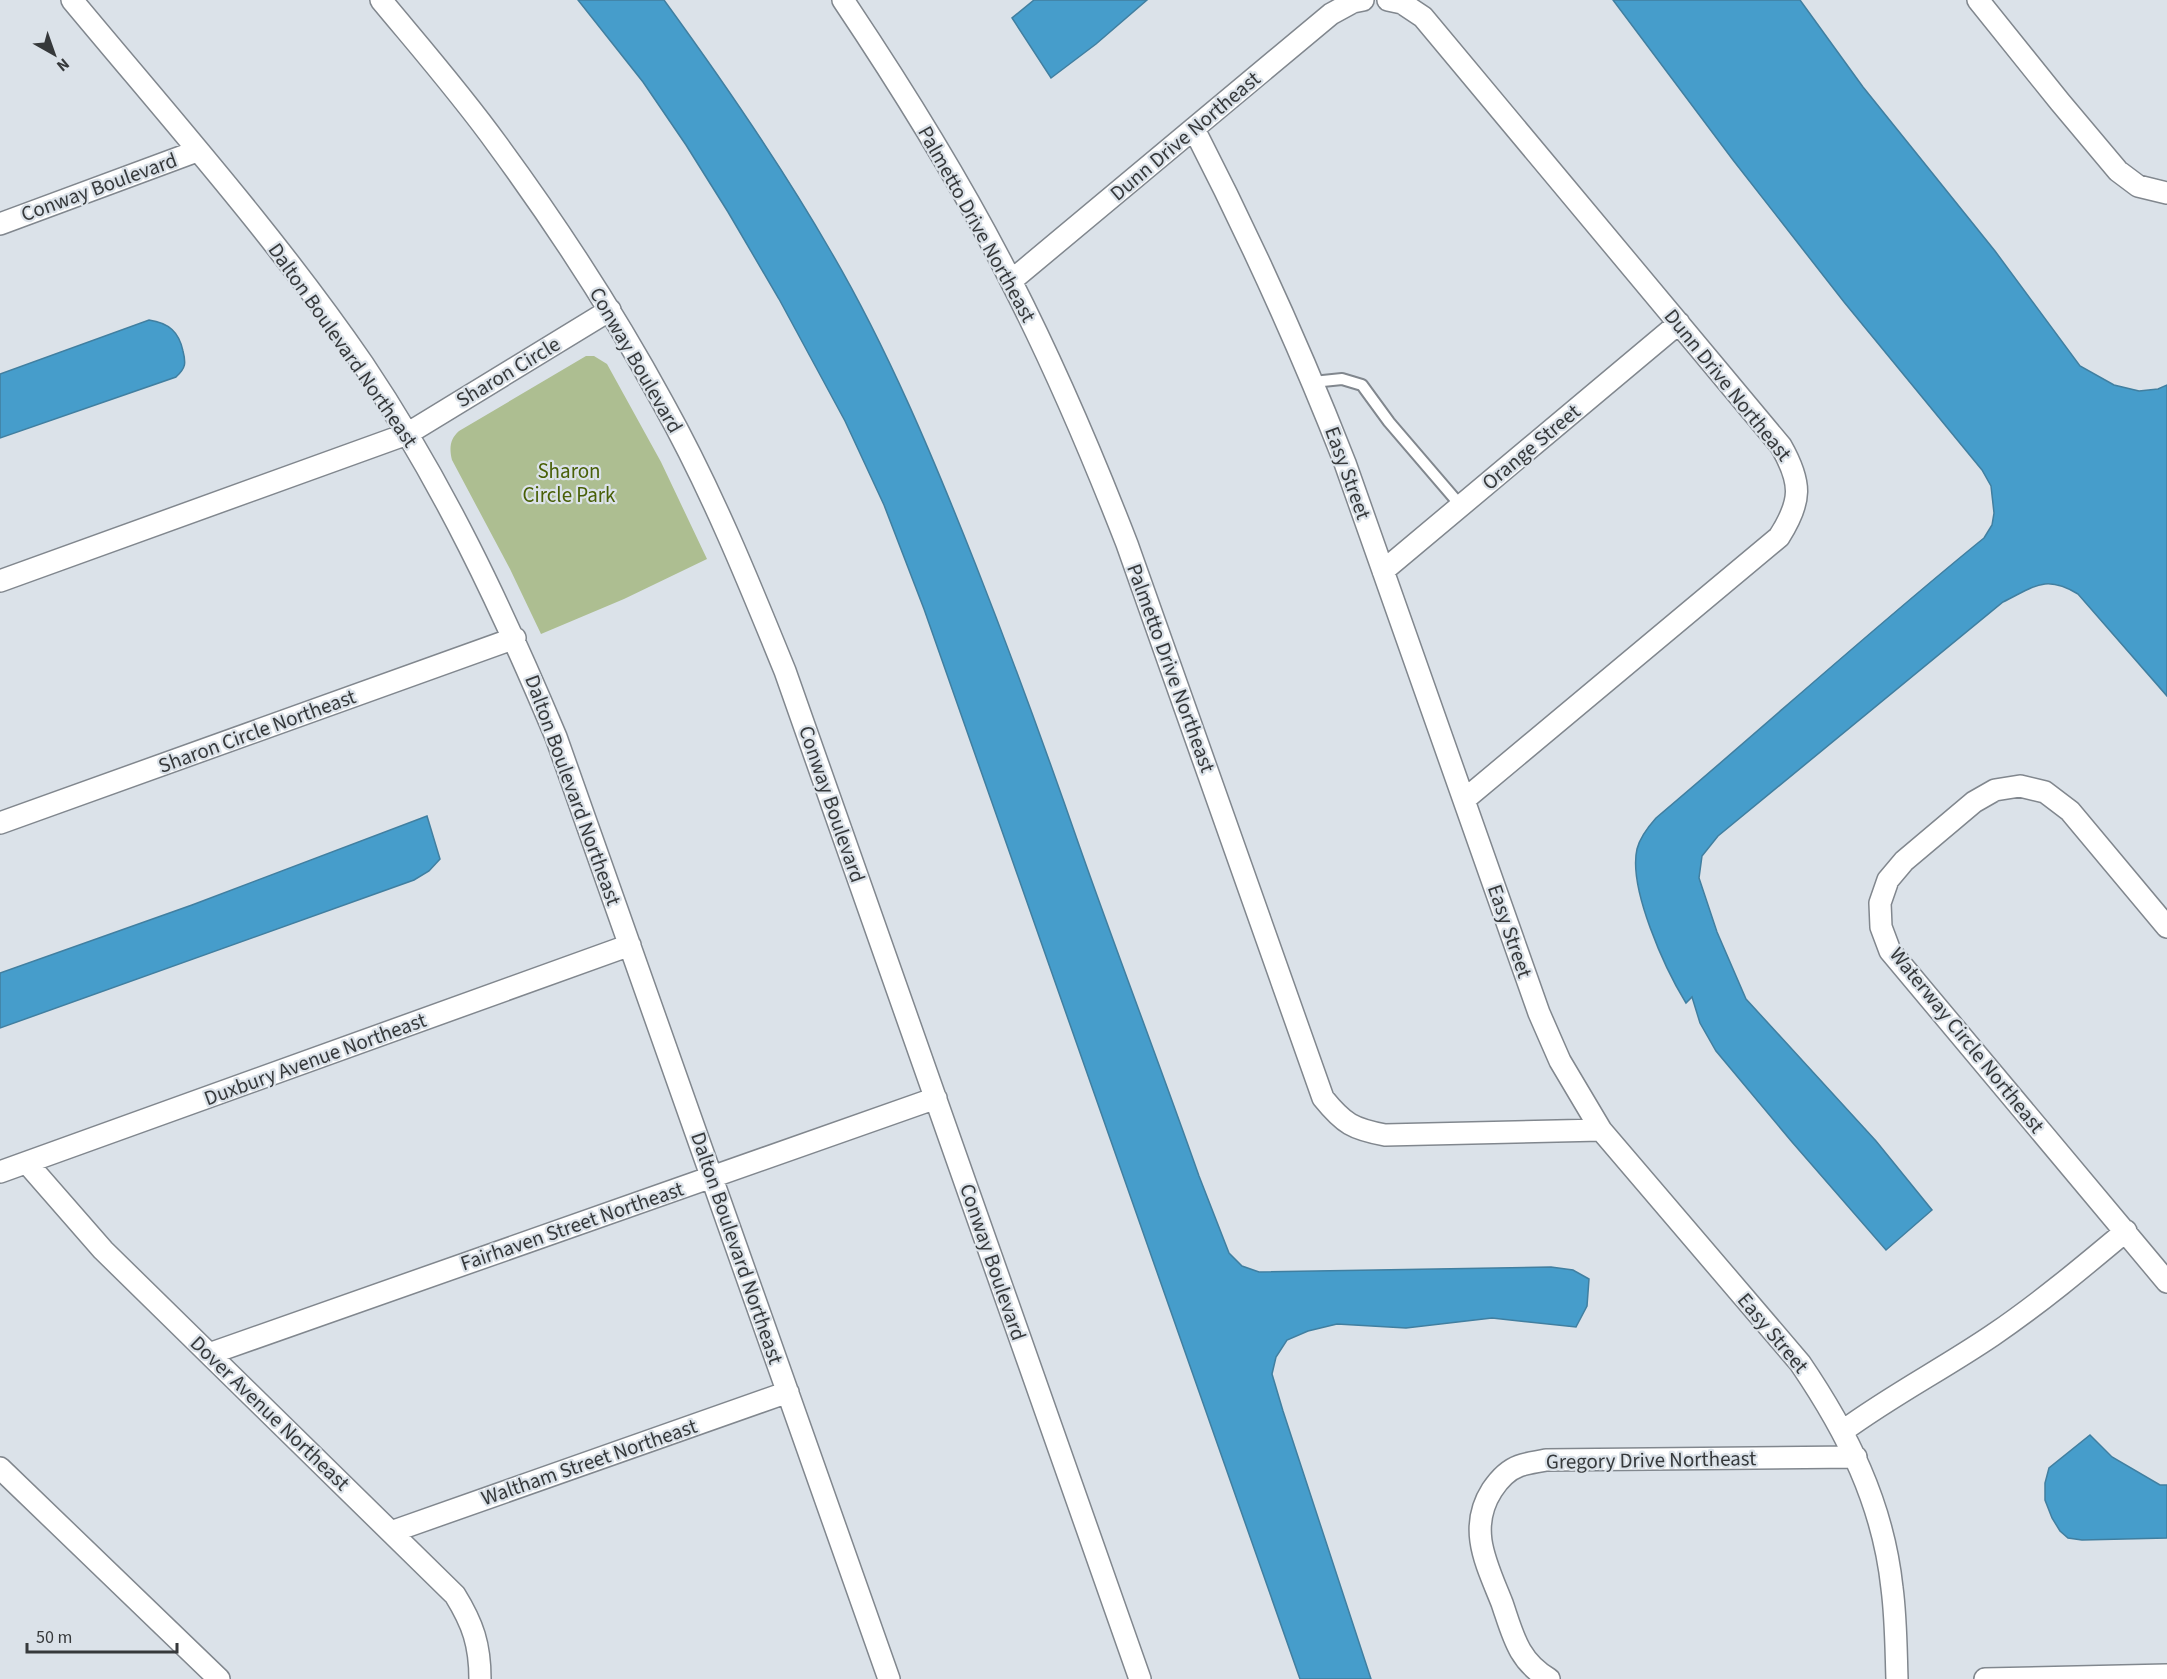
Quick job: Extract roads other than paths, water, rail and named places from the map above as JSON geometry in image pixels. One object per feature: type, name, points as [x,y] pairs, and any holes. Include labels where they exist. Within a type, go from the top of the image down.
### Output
[{"type":"street","name":"Dalton Boulevard Northeast","points":[[72,0],[306,285],[363,365],[407,434],[472,550],[515,638],[556,737],[889,1679]]},
{"type":"street","name":"Conway Boulevard","points":[[381,0],[496,143],[560,233],[610,310],[688,450],[744,569],[785,671],[1140,1679]]},
{"type":"street","name":"Palmetto Drive Northeast","points":[[843,0],[927,130],[1011,281],[1061,384],[1126,544],[1323,1098],[1339,1118],[1360,1130],[1385,1135],[1601,1130]]},
{"type":"street","name":"Dunn Drive Northeast","points":[[1011,281],[1331,14],[1353,2],[1363,0]]},
{"type":"street","name":"Dunn Drive Northeast","points":[[1388,0],[1401,3],[1423,17],[1781,446],[1793,467],[1797,491],[1792,516],[1779,537],[1464,800]]},
{"type":"street","points":[[1978,0],[2118,171],[2138,186],[2167,193]]},
{"type":"street","name":"Easy Street","points":[[1194,129],[1273,288],[1313,382],[1383,571],[1549,1038],[1560,1061],[1601,1130],[1800,1363],[1828,1403],[1856,1457],[1875,1506],[1883,1536],[1892,1585],[1897,1679]]},
{"type":"street","name":"Conway Boulevard","points":[[0,224],[197,150]]},
{"type":"street","name":"Sharon Circle","points":[[407,434],[610,310]]},
{"type":"street","name":"Orange Street","points":[[1383,571],[1679,324]]},
{"type":"street","points":[[0,581],[407,434]]},
{"type":"street","name":"Sharon Circle Northeast","points":[[0,823],[515,638]]},
{"type":"street","name":"Waterway Circle Northeast","points":[[2167,927],[2070,811],[2045,792],[2020,786],[1995,790],[1974,802],[1904,861],[1888,880],[1880,903],[1881,927],[1890,951],[2167,1282]]},
{"type":"street","name":"Duxbury Avenue Northeast","points":[[0,1173],[630,945]]},
{"type":"street","name":"Fairhaven Street Northeast","points":[[209,1354],[936,1098]]},
{"type":"street","name":"Dover Avenue Northeast","points":[[27,1163],[103,1250],[455,1595],[468,1616],[477,1639],[480,1679]]},
{"type":"street","points":[[1844,1431],[1883,1402],[1959,1358],[1995,1334],[2066,1281],[2126,1231]]},
{"type":"street","name":"Waltham Street Northeast","points":[[391,1532],[788,1392]]},
{"type":"street","name":"Gregory Drive Northeast","points":[[1549,1679],[1535,1671],[1519,1651],[1482,1551],[1479,1527],[1484,1502],[1497,1481],[1518,1466],[1546,1460],[1856,1457]]},
{"type":"street","points":[[0,1468],[126,1592],[219,1679]]},
{"type":"street","points":[[1985,1679],[2167,1675]]},
{"type":"lane","points":[[1313,382],[1342,379],[1362,386],[1389,422],[1461,506]]},
{"type":"water","points":[[578,0],[664,0],[771,154],[830,250],[871,326],[926,443],[989,598],[1229,1253],[1242,1266],[1259,1272],[1551,1267],[1573,1270],[1589,1279],[1587,1306],[1576,1327],[1492,1318],[1406,1328],[1337,1324],[1308,1331],[1287,1340],[1276,1357],[1272,1374],[1371,1679],[1300,1679],[924,609],[884,505],[845,421],[779,299],[728,212],[643,82]]},
{"type":"water","points":[[1034,0],[1147,0],[1096,44],[1051,78],[1012,18]]},
{"type":"water","points":[[1613,0],[1800,0],[1863,87],[1995,251],[2080,366],[2114,385],[2139,391],[2158,389],[2167,385],[2167,696],[2078,594],[2057,585],[2040,585],[2003,602],[1718,836],[1702,856],[1699,878],[1717,932],[1746,999],[1876,1141],[1932,1210],[1886,1250],[1716,1051],[1700,1023],[1692,997],[1686,1003],[1659,950],[1643,906],[1638,885],[1637,849],[1642,836],[1656,818],[1984,538],[1992,525],[1994,513],[1991,486],[1982,470],[1844,302],[1733,160]]},
{"type":"water","points":[[149,320],[167,326],[179,339],[185,362],[182,371],[176,377],[0,438],[0,374]]},
{"type":"water","points":[[427,816],[440,859],[429,871],[414,880],[0,1028],[0,973],[192,905]]},
{"type":"water","points":[[2090,1435],[2112,1457],[2160,1485],[2167,1485],[2167,1538],[2082,1540],[2068,1538],[2060,1531],[2045,1500],[2045,1483],[2049,1468]]},
{"type":"park label","name":"Sharon Circle Park","points":[[569,483]]}]
